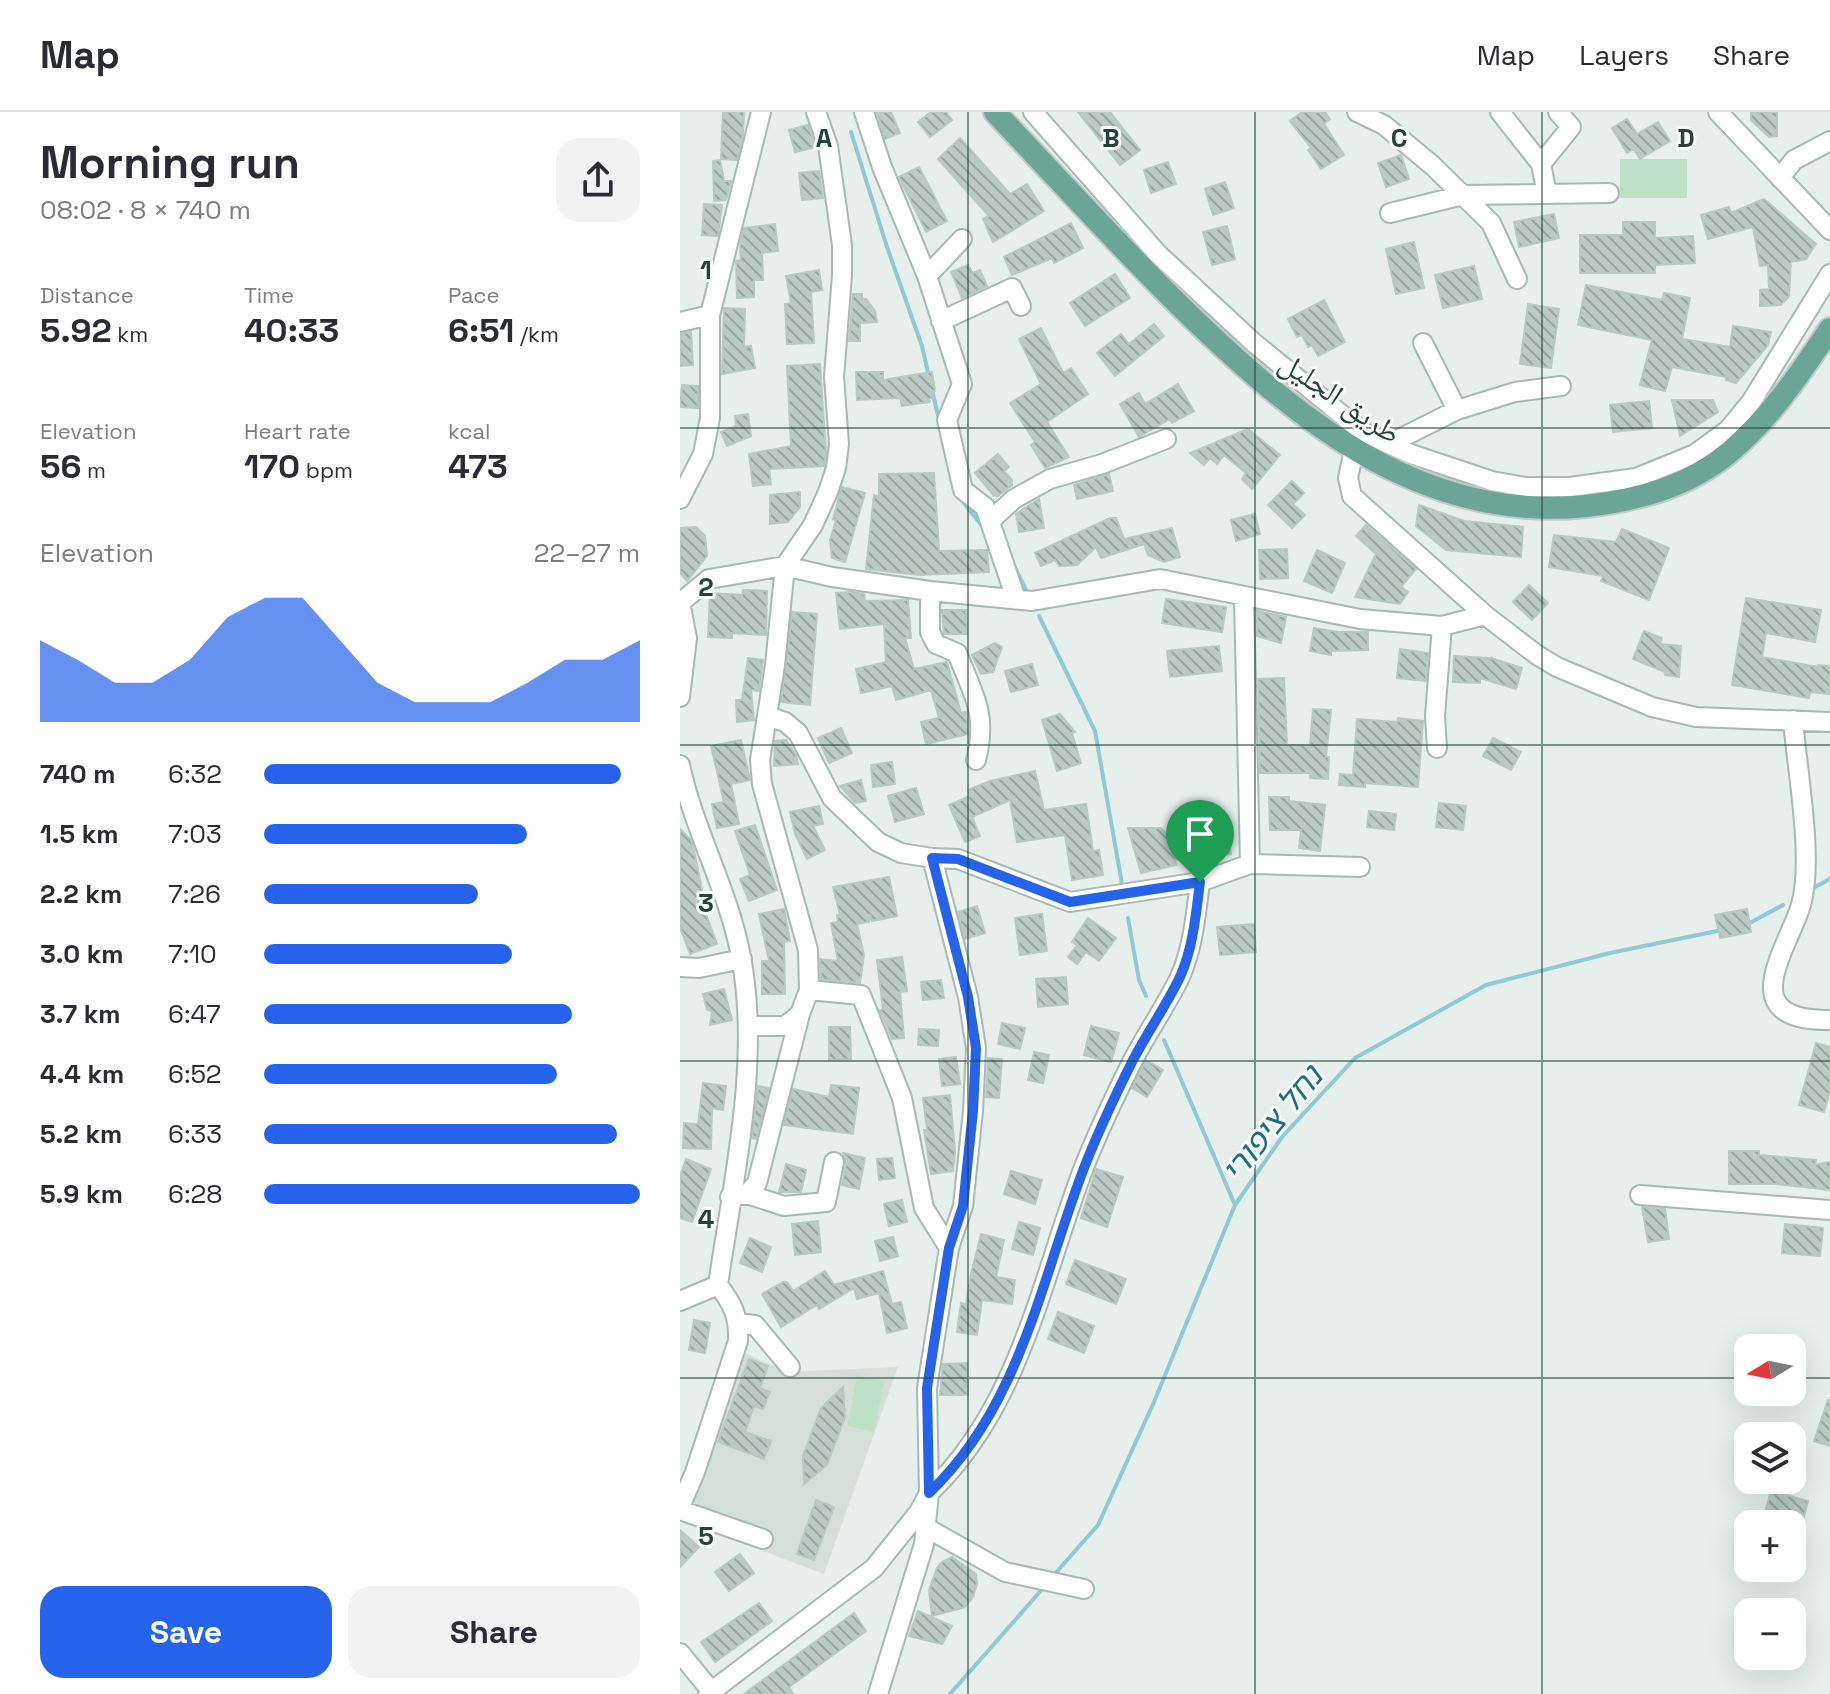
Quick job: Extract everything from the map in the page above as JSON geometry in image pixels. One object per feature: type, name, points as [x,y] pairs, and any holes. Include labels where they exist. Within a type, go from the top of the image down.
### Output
[{"type":"main road","name":"طريق الجليل","points":[[995,112],[1138,264],[1238,363],[1294,409],[1354,450],[1408,477],[1449,491],[1525,507],[1562,508],[1639,497],[1669,488],[1699,474],[1731,451],[1759,424],[1830,329]]},
{"type":"street","points":[[680,499],[703,454],[710,418],[710,315],[761,112]]},
{"type":"street","points":[[739,1196],[757,1183],[800,1014],[809,990],[808,950],[762,784],[760,760],[775,665],[785,566],[813,525],[828,492],[836,468],[839,444],[834,377],[842,245],[828,146],[816,112]]},
{"type":"street","points":[[864,112],[882,167],[927,276],[962,384],[947,420],[963,490],[985,507],[1016,599]]},
{"type":"street","points":[[1033,112],[1158,254],[1254,343],[1363,432],[1411,454],[1492,481],[1525,487],[1570,487],[1636,478],[1695,454],[1728,430],[1751,402],[1830,274]]},
{"type":"street","points":[[1357,112],[1384,125],[1491,223],[1517,279]]},
{"type":"street","points":[[1500,112],[1541,164],[1547,194]]},
{"type":"street","points":[[1541,164],[1571,127],[1558,112]]},
{"type":"street","points":[[1718,112],[1830,230]]},
{"type":"street","points":[[1780,178],[1794,160],[1830,141]]},
{"type":"street","points":[[1390,213],[1463,195],[1609,193]]},
{"type":"street","points":[[927,276],[962,239]]},
{"type":"street","points":[[941,321],[1012,288],[1021,306]]},
{"type":"street","points":[[680,322],[710,315]]},
{"type":"street","points":[[1423,343],[1457,410]]},
{"type":"street","points":[[1389,444],[1457,410],[1515,392],[1561,386]]},
{"type":"street","points":[[990,521],[1014,499],[1050,479],[1102,464],[1166,439]]},
{"type":"street","points":[[1354,450],[1348,478],[1352,496],[1485,615],[1557,667],[1652,707],[1696,717],[1830,722]]},
{"type":"street","points":[[680,697],[687,638],[680,602],[709,579],[785,566],[832,577],[930,591],[1032,601],[1160,579],[1360,619],[1442,626],[1485,615]]},
{"type":"street","points":[[930,591],[930,632],[936,644],[957,653],[982,720],[976,760]]},
{"type":"street","points":[[1244,598],[1250,864]]},
{"type":"street","points":[[1437,748],[1435,716],[1442,626]]},
{"type":"street","points":[[767,716],[785,722],[798,733],[832,798],[878,842],[901,853],[958,859],[1070,902],[1200,882],[1250,864],[1360,867]]},
{"type":"street","points":[[1793,720],[1806,875],[1801,904],[1777,968],[1773,996],[1778,1005],[1794,1015],[1830,1020]]},
{"type":"street","points":[[680,765],[683,793],[735,931],[742,959],[748,1026],[748,1073],[739,1196],[718,1285],[736,1310],[738,1341],[680,1509],[763,1539]]},
{"type":"street","points":[[878,1694],[924,1544],[929,1493],[927,1388],[949,1248],[963,1206],[973,1111],[976,1048],[968,997],[932,858]]},
{"type":"street","points":[[680,1653],[710,1693],[874,1568],[919,1512],[929,1493],[954,1470],[998,1404],[1033,1321],[1085,1167],[1132,1063],[1181,975],[1193,933],[1200,882]]},
{"type":"street","points":[[680,967],[699,968],[742,959]]},
{"type":"street","points":[[809,990],[861,995],[902,1098],[924,1208],[949,1248]]},
{"type":"street","points":[[748,1026],[785,1026],[800,1014]]},
{"type":"street","points":[[739,1196],[784,1206],[826,1202],[834,1162]]},
{"type":"street","points":[[1640,1195],[1830,1210]]},
{"type":"street","points":[[680,1301],[718,1285]]},
{"type":"street","points":[[739,1323],[755,1325],[790,1367]]},
{"type":"street","points":[[925,1527],[1005,1572],[1084,1589]]},
{"type":"shaded area","points":[[741,1351],[787,1372],[898,1367],[824,1574],[681,1520]]},
{"type":"green space","points":[[1620,159],[1687,159],[1687,198],[1620,198]]},
{"type":"green space","points":[[857,1376],[884,1381],[874,1432],[847,1426]]},
{"type":"building","points":[[723,112],[744,112],[737,160],[721,159]]},
{"type":"building","points":[[877,112],[891,112],[900,133],[885,139]]},
{"type":"building","points":[[931,112],[946,112],[952,120],[930,137],[918,122]]},
{"type":"building","points":[[1078,112],[1110,112],[1140,150],[1120,165]]},
{"type":"building","points":[[1302,112],[1325,112],[1330,119],[1324,124],[1344,155],[1321,169],[1308,150],[1311,148],[1290,121]]},
{"type":"building","points":[[1751,112],[1777,112],[1777,136],[1769,137],[1751,120]]},
{"type":"building","points":[[1627,119],[1637,134],[1658,122],[1670,141],[1640,159],[1634,149],[1627,153],[1612,128]]},
{"type":"building","points":[[808,125],[816,147],[795,152],[789,130]]},
{"type":"building","points":[[960,138],[1010,194],[1027,184],[1044,211],[993,242],[983,219],[989,216],[938,159]]},
{"type":"building","points":[[1401,155],[1409,179],[1386,187],[1378,163]]},
{"type":"building","points":[[720,160],[724,181],[731,181],[726,200],[714,201],[713,161]]},
{"type":"building","points":[[1168,162],[1176,184],[1151,193],[1144,170]]},
{"type":"building","points":[[919,167],[947,221],[926,232],[899,177]]},
{"type":"building","points":[[819,171],[823,198],[802,200],[799,173]]},
{"type":"building","points":[[1225,182],[1234,208],[1213,215],[1205,189]]},
{"type":"building","points":[[1764,199],[1816,244],[1806,259],[1791,262],[1789,296],[1781,305],[1760,306],[1760,290],[1769,289],[1768,265],[1760,266],[1753,227],[1708,239],[1701,215],[1729,207],[1731,213]]},
{"type":"building","points":[[704,204],[722,205],[718,236],[702,235]]},
{"type":"building","points":[[1554,214],[1559,238],[1519,247],[1514,222]]},
{"type":"building","points":[[1623,222],[1655,222],[1655,238],[1693,236],[1695,263],[1655,265],[1655,273],[1580,273],[1580,235],[1623,235]]},
{"type":"building","points":[[1071,223],[1083,248],[1054,263],[1052,258],[1012,275],[1004,257]]},
{"type":"building","points":[[775,224],[778,251],[762,253],[763,280],[754,280],[754,297],[737,298],[736,261],[741,260],[744,228]]},
{"type":"building","points":[[1227,226],[1235,259],[1212,265],[1203,232]]},
{"type":"building","points":[[1414,242],[1424,288],[1396,294],[1386,249]]},
{"type":"building","points":[[968,265],[973,273],[980,270],[987,286],[962,298],[951,272]]},
{"type":"building","points":[[1474,266],[1482,299],[1443,308],[1435,275]]},
{"type":"building","points":[[819,270],[822,290],[811,292],[814,343],[787,344],[785,304],[791,303],[786,276]]},
{"type":"building","points":[[1115,274],[1130,298],[1085,326],[1070,303]]},
{"type":"building","points":[[1586,285],[1662,300],[1664,293],[1690,298],[1682,339],[1730,347],[1733,326],[1771,332],[1768,345],[1736,383],[1726,380],[1726,377],[1672,367],[1665,391],[1640,385],[1652,340],[1578,325]]},
{"type":"building","points":[[853,294],[862,294],[862,299],[866,299],[875,311],[877,322],[860,323],[860,341],[849,341]]},
{"type":"building","points":[[1324,300],[1345,342],[1318,356],[1312,345],[1308,347],[1302,335],[1297,337],[1288,319]]},
{"type":"building","points":[[1528,304],[1559,309],[1551,368],[1520,364]]},
{"type":"building","points":[[724,308],[745,309],[744,347],[751,346],[755,368],[722,374]]},
{"type":"building","points":[[1154,324],[1164,336],[1115,376],[1097,353],[1121,334],[1129,344]]},
{"type":"building","points":[[1041,328],[1063,373],[1071,368],[1088,394],[1047,422],[1069,457],[1045,468],[1031,445],[1035,442],[1010,403],[1041,384],[1019,339]]},
{"type":"building","points":[[691,332],[693,365],[680,366],[680,334]]},
{"type":"building","points":[[820,364],[826,454],[824,466],[769,469],[771,484],[753,486],[749,454],[791,446],[787,366]]},
{"type":"building","points":[[856,372],[883,372],[883,380],[932,372],[933,398],[929,399],[930,402],[902,406],[900,398],[857,400]]},
{"type":"building","points":[[1178,384],[1194,411],[1172,423],[1170,419],[1139,437],[1120,404],[1139,393],[1145,404]]},
{"type":"building","points":[[682,385],[698,386],[698,408],[680,407]]},
{"type":"building","points":[[1672,400],[1713,400],[1718,412],[1680,436]]},
{"type":"building","points":[[1649,401],[1652,428],[1613,432],[1610,405]]},
{"type":"building","points":[[748,414],[751,436],[727,446],[721,432],[736,426],[735,416]]},
{"type":"building","points":[[1248,429],[1280,455],[1252,489],[1242,479],[1246,473],[1224,455],[1217,464],[1210,458],[1204,465],[1190,453]]},
{"type":"building","points":[[998,454],[1009,467],[1004,471],[1012,480],[1012,485],[994,496],[975,473]]},
{"type":"building","points":[[934,473],[939,551],[987,550],[989,572],[919,575],[866,569],[874,495],[879,497],[879,474]]},
{"type":"building","points":[[1109,474],[1113,491],[1077,499],[1074,485]]},
{"type":"building","points":[[1292,481],[1304,493],[1293,504],[1305,515],[1292,528],[1268,505]]},
{"type":"building","points":[[842,487],[865,493],[845,562],[832,558],[830,540]]},
{"type":"building","points":[[800,492],[800,507],[788,522],[770,524],[770,495]]},
{"type":"building","points":[[1039,499],[1044,528],[1019,532],[1016,514]]},
{"type":"building","points":[[1419,505],[1464,521],[1523,527],[1521,557],[1446,550],[1416,526]]},
{"type":"building","points":[[1255,514],[1260,534],[1236,541],[1231,520]]},
{"type":"building","points":[[1116,518],[1124,539],[1172,528],[1180,557],[1164,562],[1148,555],[1144,544],[1101,558],[1096,547],[1077,565],[1059,566],[1055,560],[1041,566],[1035,553]]},
{"type":"building","points":[[1366,525],[1416,569],[1401,587],[1408,592],[1400,604],[1355,597],[1376,554],[1356,536]]},
{"type":"building","points":[[696,527],[705,536],[707,556],[687,581],[680,573],[680,528]]},
{"type":"building","points":[[1622,529],[1669,548],[1649,600],[1601,581],[1603,576],[1549,567],[1554,535],[1616,542]]},
{"type":"building","points":[[1287,549],[1288,578],[1260,579],[1259,550]]},
{"type":"building","points":[[1317,550],[1345,563],[1332,593],[1304,581]]},
{"type":"building","points":[[1529,585],[1548,603],[1532,620],[1513,602]]},
{"type":"building","points":[[743,590],[767,591],[766,635],[732,633],[732,638],[708,637],[710,593],[742,595]]},
{"type":"building","points":[[836,593],[864,594],[865,601],[908,600],[911,638],[905,638],[914,669],[947,662],[961,713],[966,712],[968,734],[926,744],[921,722],[939,718],[931,690],[896,700],[892,686],[861,693],[856,669],[886,662],[884,624],[840,629]]},
{"type":"building","points":[[1746,598],[1821,610],[1815,642],[1766,633],[1762,657],[1818,667],[1830,666],[1830,694],[1810,692],[1809,698],[1732,685]]},
{"type":"building","points":[[1166,599],[1226,607],[1222,632],[1162,623]]},
{"type":"building","points":[[942,610],[966,610],[967,634],[944,634]]},
{"type":"building","points":[[1257,611],[1286,617],[1281,643],[1257,636]]},
{"type":"building","points":[[792,612],[817,614],[810,705],[781,702]]},
{"type":"building","points":[[1314,628],[1368,632],[1368,650],[1331,651],[1331,655],[1310,651]]},
{"type":"building","points":[[1644,631],[1662,638],[1660,644],[1681,646],[1679,677],[1665,675],[1665,672],[1633,659]]},
{"type":"building","points":[[995,643],[1002,647],[993,672],[981,674],[972,655]]},
{"type":"building","points":[[1219,646],[1222,671],[1170,677],[1167,651]]},
{"type":"building","points":[[1400,649],[1428,653],[1426,681],[1397,678]]},
{"type":"building","points":[[1454,656],[1491,658],[1522,668],[1516,689],[1480,678],[1480,683],[1453,682]]},
{"type":"building","points":[[748,658],[763,660],[759,691],[751,690],[754,720],[737,722],[736,700],[742,700]]},
{"type":"building","points":[[1032,664],[1038,685],[1011,692],[1005,671]]},
{"type":"building","points":[[1284,678],[1287,745],[1310,745],[1313,709],[1331,710],[1326,757],[1329,757],[1328,779],[1310,778],[1310,773],[1260,773],[1258,679]]},
{"type":"building","points":[[1060,714],[1075,732],[1072,733],[1081,763],[1057,771],[1042,720]]},
{"type":"building","points":[[1398,718],[1423,721],[1418,787],[1365,783],[1365,787],[1339,785],[1340,774],[1353,775],[1357,719],[1397,722]]},
{"type":"building","points":[[841,728],[852,753],[829,763],[818,738]]},
{"type":"building","points":[[1493,738],[1521,752],[1511,770],[1483,756]]},
{"type":"building","points":[[741,740],[750,780],[731,784],[739,824],[717,828],[712,804],[724,802],[711,746]]},
{"type":"building","points":[[786,740],[798,764],[774,766],[775,741]]},
{"type":"building","points":[[892,762],[895,784],[873,787],[871,765]]},
{"type":"building","points":[[1035,771],[1044,810],[1086,804],[1093,851],[1099,850],[1103,875],[1072,880],[1065,835],[1017,842],[1010,800],[972,817],[980,836],[965,842],[949,805],[970,796],[968,790],[990,781]]},
{"type":"building","points":[[861,780],[866,801],[855,803],[840,786]]},
{"type":"building","points":[[916,788],[924,814],[895,822],[888,796]]},
{"type":"building","points":[[1269,797],[1289,797],[1289,801],[1325,805],[1320,851],[1299,848],[1301,830],[1270,830]]},
{"type":"building","points":[[1439,803],[1466,806],[1463,830],[1436,827]]},
{"type":"building","points":[[819,806],[823,824],[813,826],[825,850],[807,859],[795,834],[790,812]]},
{"type":"building","points":[[1369,811],[1396,814],[1394,830],[1367,827]]},
{"type":"building","points":[[1226,818],[1231,854],[1175,860],[1176,865],[1141,873],[1128,828],[1161,828],[1189,858],[1185,823]]},
{"type":"building","points":[[755,825],[777,890],[749,901],[740,879],[750,875],[735,831]]},
{"type":"building","points":[[680,829],[691,840],[703,906],[717,944],[690,954],[680,927]]},
{"type":"building","points":[[889,877],[897,916],[872,921],[870,914],[869,922],[857,924],[864,955],[860,983],[821,979],[820,959],[838,961],[831,923],[838,922],[837,915],[840,915],[833,887]]},
{"type":"building","points":[[977,906],[985,933],[965,939],[958,912]]},
{"type":"building","points":[[784,909],[790,941],[784,942],[785,994],[762,994],[762,961],[769,961],[759,914]]},
{"type":"building","points":[[1747,909],[1751,932],[1720,938],[1715,915]]},
{"type":"building","points":[[1042,914],[1047,951],[1020,955],[1015,918]]},
{"type":"building","points":[[1088,918],[1116,938],[1099,961],[1086,952],[1077,964],[1068,957],[1077,945],[1072,942]]},
{"type":"building","points":[[1254,924],[1256,952],[1220,955],[1217,927]]},
{"type":"building","points":[[902,957],[907,991],[900,992],[904,1038],[892,1039],[880,1010],[883,1009],[877,960]]},
{"type":"building","points":[[1066,977],[1068,1004],[1038,1007],[1036,979]]},
{"type":"building","points":[[941,980],[944,998],[923,1000],[921,982]]},
{"type":"building","points":[[724,989],[732,1020],[710,1025],[712,1011],[707,1010],[703,994]]},
{"type":"building","points":[[1002,1023],[1025,1028],[1020,1049],[998,1044]]},
{"type":"building","points":[[1091,1026],[1119,1033],[1111,1062],[1084,1055]]},
{"type":"building","points":[[829,1027],[850,1027],[851,1059],[829,1060]]},
{"type":"building","points":[[919,1029],[939,1030],[938,1046],[918,1045]]},
{"type":"building","points":[[1816,1043],[1830,1047],[1830,1091],[1824,1112],[1799,1105]]},
{"type":"building","points":[[1034,1052],[1049,1055],[1043,1083],[1028,1080]]},
{"type":"building","points":[[956,1057],[960,1084],[942,1086],[939,1059]]},
{"type":"building","points":[[988,1058],[1002,1059],[999,1098],[986,1097]]},
{"type":"building","points":[[1146,1060],[1163,1070],[1147,1097],[1132,1088]]},
{"type":"building","points":[[703,1083],[726,1086],[723,1110],[712,1108],[711,1149],[683,1148],[684,1123],[698,1124]]},
{"type":"building","points":[[831,1085],[859,1088],[853,1134],[784,1125],[793,1089],[829,1097]]},
{"type":"building","points":[[758,1086],[769,1088],[756,1139],[752,1138]]},
{"type":"building","points":[[950,1095],[955,1152],[953,1171],[931,1174],[923,1098]]},
{"type":"building","points":[[1729,1151],[1759,1151],[1759,1155],[1816,1160],[1815,1165],[1830,1162],[1830,1190],[1776,1184],[1729,1184]]},
{"type":"building","points":[[843,1153],[865,1158],[859,1189],[842,1185],[846,1164]]},
{"type":"building","points":[[892,1158],[895,1178],[879,1180],[877,1159]]},
{"type":"building","points":[[686,1159],[711,1169],[692,1222],[680,1218],[680,1177]]},
{"type":"building","points":[[786,1164],[806,1170],[801,1192],[779,1192]]},
{"type":"building","points":[[1096,1169],[1123,1177],[1107,1227],[1081,1218]]},
{"type":"building","points":[[1011,1171],[1042,1180],[1035,1204],[1004,1194]]},
{"type":"building","points":[[902,1200],[907,1222],[889,1226],[884,1204]]},
{"type":"building","points":[[1642,1207],[1665,1209],[1669,1239],[1648,1242]]},
{"type":"building","points":[[818,1221],[821,1252],[795,1255],[792,1224]]},
{"type":"building","points":[[1019,1222],[1040,1228],[1033,1255],[1012,1249]]},
{"type":"building","points":[[1785,1224],[1823,1228],[1820,1256],[1782,1253]]},
{"type":"building","points":[[981,1234],[1004,1240],[996,1277],[1015,1280],[1012,1304],[982,1300],[977,1335],[957,1332],[961,1303],[966,1304]]},
{"type":"building","points":[[893,1237],[898,1256],[880,1261],[875,1241]]},
{"type":"building","points":[[750,1238],[771,1247],[762,1272],[740,1263]]},
{"type":"building","points":[[1075,1260],[1126,1279],[1116,1304],[1066,1284]]},
{"type":"building","points":[[825,1271],[834,1285],[883,1271],[892,1304],[901,1302],[907,1328],[887,1333],[879,1293],[857,1299],[854,1288],[819,1309],[817,1305],[781,1327],[762,1294],[783,1282],[787,1282],[793,1291]]},
{"type":"building","points":[[1058,1312],[1094,1326],[1084,1353],[1048,1339]]},
{"type":"building","points":[[694,1320],[710,1323],[705,1353],[689,1350]]},
{"type":"building","points":[[749,1359],[768,1366],[760,1388],[770,1392],[763,1409],[754,1406],[745,1432],[771,1441],[764,1459],[718,1442]]},
{"type":"building","points":[[967,1363],[968,1395],[940,1395],[943,1364]]},
{"type":"building","points":[[843,1387],[845,1417],[827,1465],[804,1484],[803,1456],[821,1408]]},
{"type":"building","points":[[1830,1400],[1830,1446],[1814,1441]]},
{"type":"building","points":[[1770,1494],[1808,1501],[1806,1510],[1766,1510]]},
{"type":"building","points":[[816,1500],[834,1507],[814,1560],[797,1554]]},
{"type":"building","points":[[680,1530],[699,1547],[680,1567]]},
{"type":"building","points":[[740,1554],[754,1573],[729,1591],[715,1572]]},
{"type":"building","points":[[952,1557],[976,1574],[973,1597],[965,1607],[932,1616],[929,1590],[937,1568]]},
{"type":"building","points":[[759,1603],[772,1621],[715,1662],[701,1642]]},
{"type":"building","points":[[918,1611],[952,1626],[942,1644],[909,1636]]},
{"type":"building","points":[[854,1613],[866,1631],[789,1687],[793,1694],[744,1694]]},
{"type":"waterway","points":[[851,132],[922,346],[929,377]]},
{"type":"waterway","points":[[931,386],[940,424]]},
{"type":"waterway","points":[[959,497],[984,528]]},
{"type":"waterway","points":[[1012,562],[1028,594]]},
{"type":"waterway","points":[[1039,616],[1095,731],[1122,884]]},
{"type":"waterway","points":[[1811,889],[1830,879]]},
{"type":"waterway","name":"נחל ציפורי","points":[[1746,925],[1783,905]]},
{"type":"waterway","points":[[1128,918],[1139,980],[1146,996]]},
{"type":"waterway","name":"נחל ציפורי","points":[[1053,1576],[1098,1525],[1154,1402],[1235,1205],[1282,1137],[1355,1058],[1486,985],[1610,953],[1722,930]]},
{"type":"waterway","points":[[1164,1040],[1235,1205]]},
{"type":"waterway","name":"נחל ציפורי","points":[[950,1694],[1045,1586]]},
{"type":"route","points":[[932,858],[958,859],[1070,902],[1200,882],[1193,933],[1181,975],[1132,1063],[1085,1167],[1033,1321],[998,1404],[954,1470],[929,1493],[927,1388],[949,1248],[963,1206],[976,1048],[968,997],[932,858]]}]
